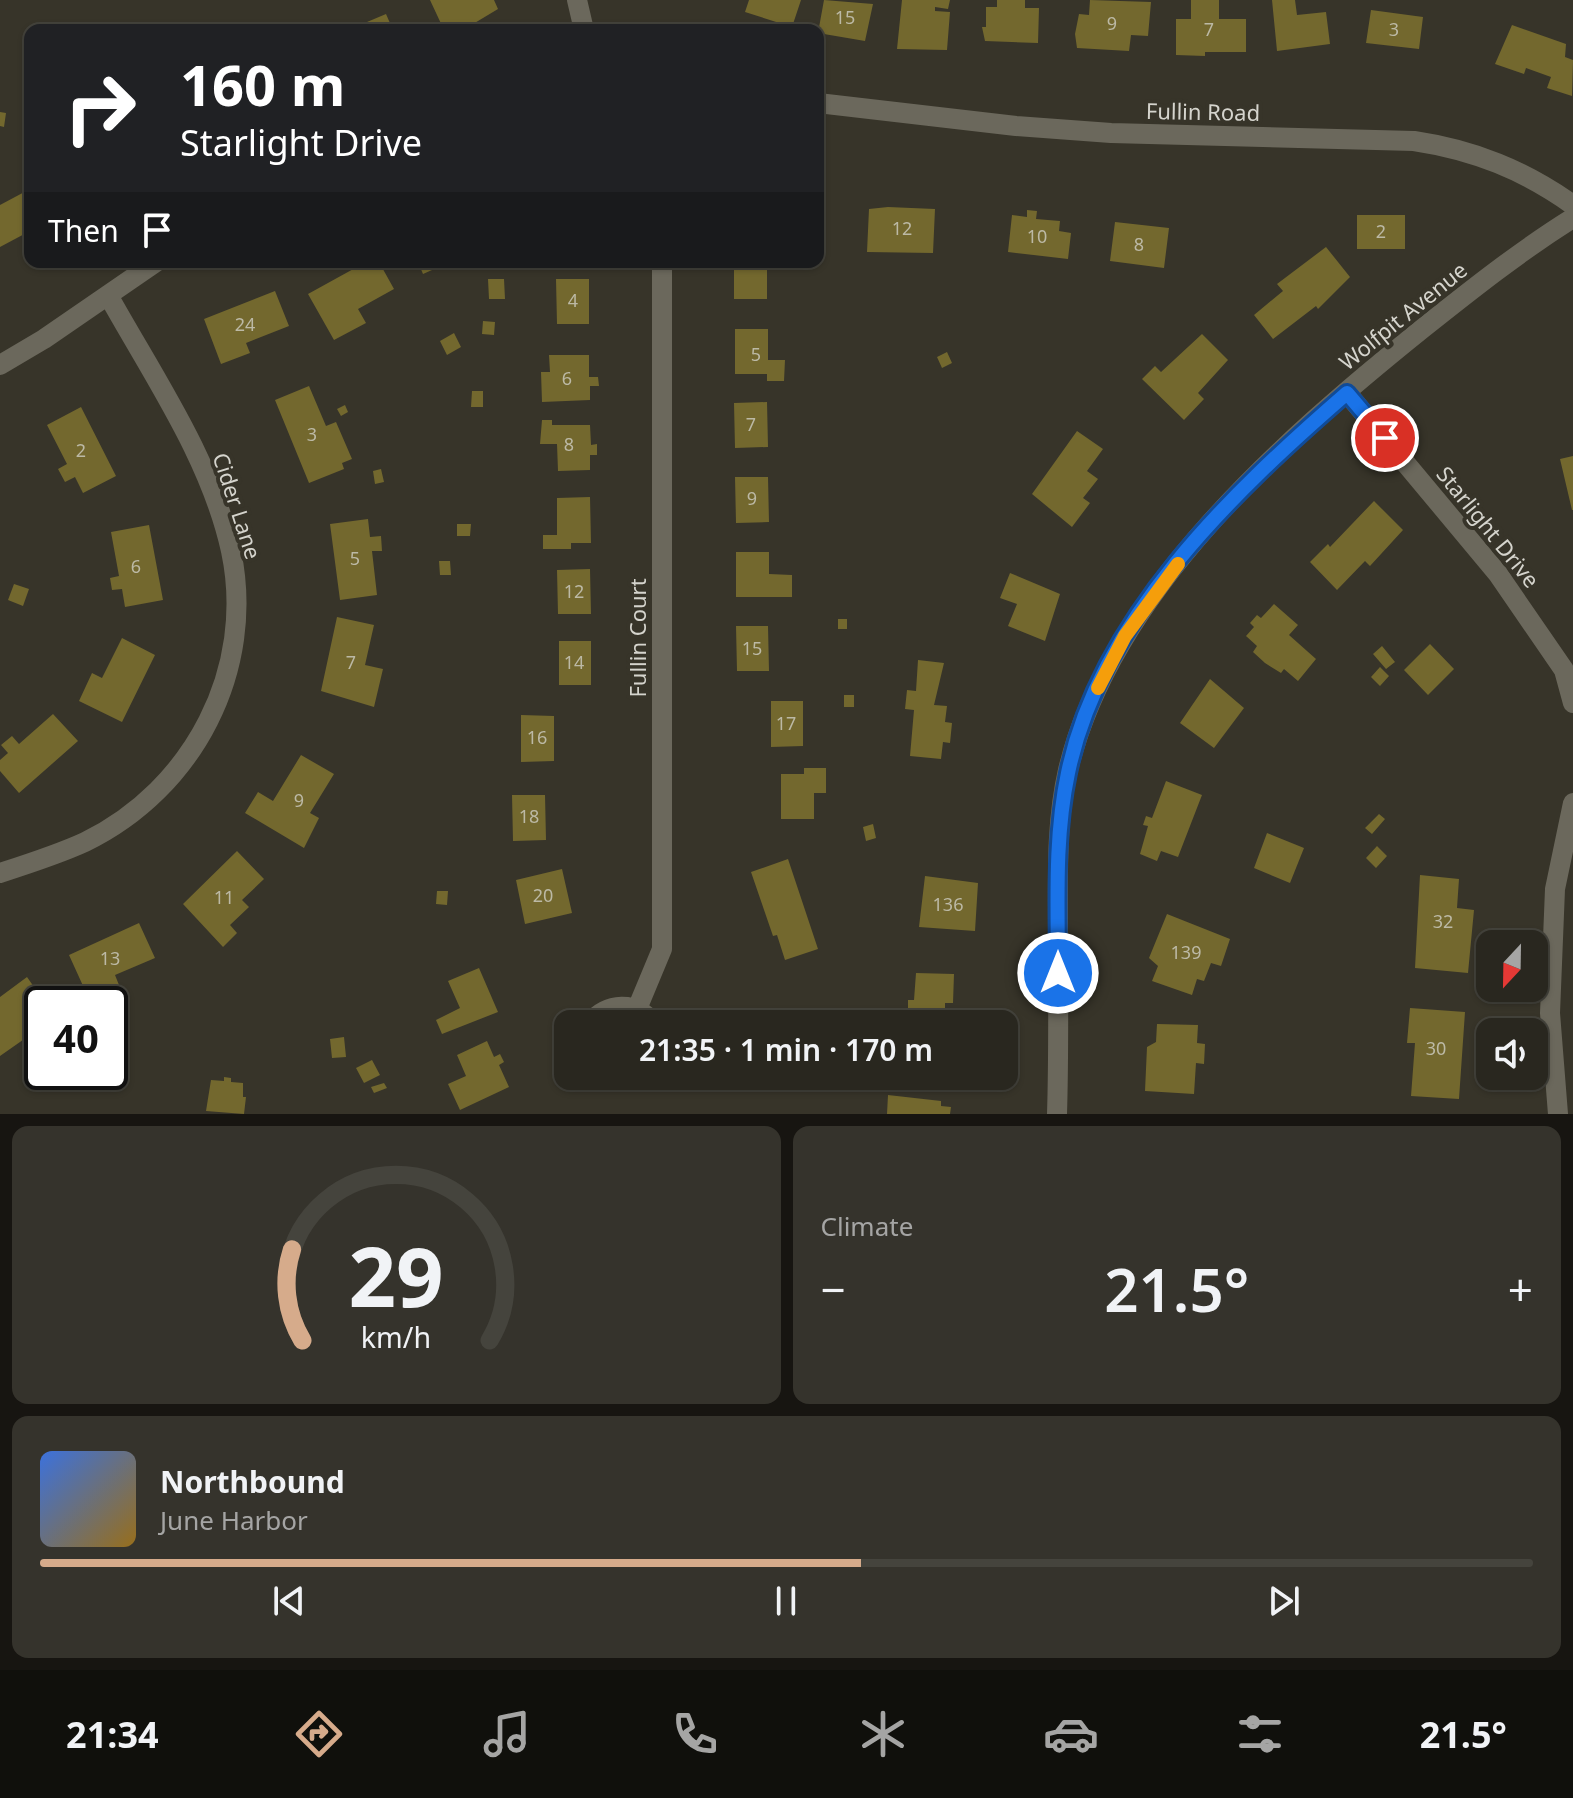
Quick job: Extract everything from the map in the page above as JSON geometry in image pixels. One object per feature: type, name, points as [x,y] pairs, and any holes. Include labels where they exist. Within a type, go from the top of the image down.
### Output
[{"type":"street","points":[[577,0],[583,24]]},
{"type":"street","name":"Fullin Road","points":[[824,104],[1111,133],[1414,141],[1486,157],[1528,176],[1573,205]]},
{"type":"street","name":"Wolfpit Avenue","points":[[1057,1114],[1059,822],[1068,770],[1087,712],[1125,636],[1185,556],[1246,488],[1347,393],[1468,294],[1573,218]]},
{"type":"street","points":[[0,365],[147,268]]},
{"type":"street","name":"Fullin Court","points":[[637,1009],[662,949],[662,268]]},
{"type":"street","name":"Cider Lane","points":[[0,873],[86,841],[138,806],[180,770],[214,714],[230,663],[239,606],[230,549],[198,456],[108,295]]},
{"type":"street","name":"Starlight Drive","points":[[1347,393],[1498,574],[1564,670],[1573,703]]},
{"type":"street","points":[[1558,1114],[1550,1013],[1555,889],[1573,803]]},
{"type":"street","points":[[607,1010],[611,1007],[637,1009]]},
{"type":"building","points":[[430,0],[494,0],[498,9],[473,24],[441,24]]},
{"type":"building","points":[[749,0],[801,0],[793,24],[783,24],[745,12]]},
{"type":"building","points":[[824,0],[873,4],[865,41],[824,34],[824,24],[820,24]]},
{"type":"building","points":[[902,0],[950,0],[948,9],[935,7],[935,11],[950,12],[947,50],[897,49]]},
{"type":"building","points":[[997,0],[1025,0],[1025,8],[1039,8],[1038,43],[985,41],[982,27],[986,27],[986,7],[997,7]]},
{"type":"building","points":[[1090,0],[1151,2],[1148,36],[1131,35],[1129,51],[1077,48],[1075,34],[1079,14],[1089,15]]},
{"type":"building","points":[[1191,0],[1219,0],[1219,19],[1246,19],[1246,52],[1176,55],[1176,19],[1191,19]]},
{"type":"building","points":[[1272,0],[1295,0],[1297,15],[1326,12],[1330,44],[1277,51]]},
{"type":"building","points":[[1371,10],[1423,17],[1419,49],[1366,43]]},
{"type":"building","points":[[386,14],[390,24],[362,24]]},
{"type":"building","points":[[1512,25],[1566,44],[1565,57],[1573,60],[1572,96],[1547,88],[1551,77],[1526,68],[1524,74],[1495,64]]},
{"type":"building","points":[[0,112],[6,113],[4,127],[0,126]]},
{"type":"building","points":[[24,192],[24,234],[0,247],[0,205]]},
{"type":"building","points":[[869,209],[935,209],[933,253],[867,252]]},
{"type":"building","points":[[1027,210],[1037,211],[1036,219],[1060,221],[1059,231],[1071,233],[1068,259],[1008,252],[1012,215],[1027,217]]},
{"type":"building","points":[[1357,215],[1405,215],[1405,249],[1357,249]]},
{"type":"building","points":[[1115,222],[1169,228],[1164,268],[1110,261]]},
{"type":"building","points":[[1326,247],[1350,277],[1318,309],[1316,306],[1273,339],[1254,315],[1283,291],[1277,284]]},
{"type":"building","points":[[355,268],[382,268],[394,289],[358,309],[366,323],[334,340],[308,294]]},
{"type":"building","points":[[420,268],[436,268],[423,274]]},
{"type":"building","points":[[734,268],[767,268],[767,299],[734,299]]},
{"type":"building","points":[[488,279],[504,279],[505,299],[489,299]]},
{"type":"building","points":[[556,279],[589,279],[589,324],[557,324]]},
{"type":"building","points":[[275,291],[289,326],[246,343],[250,353],[221,364],[204,319]]},
{"type":"building","points":[[483,321],[495,322],[494,335],[482,334]]},
{"type":"building","points":[[735,329],[768,329],[768,360],[785,360],[784,381],[767,381],[767,374],[735,374]]},
{"type":"building","points":[[454,333],[461,347],[447,355],[440,341]]},
{"type":"building","points":[[1202,334],[1228,360],[1198,393],[1204,399],[1184,420],[1142,379],[1155,366],[1161,372]]},
{"type":"building","points":[[947,352],[952,363],[942,368],[937,357]]},
{"type":"building","points":[[549,355],[589,355],[589,377],[598,377],[599,386],[590,386],[590,400],[542,402],[541,372],[550,372]]},
{"type":"building","points":[[309,386],[326,426],[336,422],[352,459],[342,463],[344,469],[309,483],[275,400]]},
{"type":"building","points":[[472,391],[483,391],[483,407],[471,407]]},
{"type":"building","points":[[767,402],[768,447],[735,448],[734,403]]},
{"type":"building","points":[[345,405],[348,412],[341,416],[337,409]]},
{"type":"building","points":[[81,407],[116,476],[83,493],[75,477],[65,482],[58,469],[67,464],[47,425]]},
{"type":"building","points":[[542,420],[552,420],[552,425],[590,425],[591,445],[597,444],[597,455],[590,455],[590,470],[558,471],[557,444],[540,444]]},
{"type":"building","points":[[1077,431],[1103,449],[1087,471],[1098,479],[1083,498],[1090,503],[1072,527],[1032,494]]},
{"type":"building","points":[[1573,456],[1573,510],[1572,510],[1560,459]]},
{"type":"building","points":[[381,469],[384,482],[375,484],[373,471]]},
{"type":"building","points":[[735,477],[768,477],[769,522],[736,523]]},
{"type":"building","points":[[590,497],[591,543],[571,543],[571,549],[543,549],[543,535],[557,535],[557,498]]},
{"type":"building","points":[[1374,501],[1403,530],[1370,566],[1365,561],[1337,590],[1310,562],[1328,544],[1330,547]]},
{"type":"building","points":[[368,519],[370,537],[381,536],[382,551],[372,551],[377,595],[340,600],[330,524]]},
{"type":"building","points":[[457,524],[471,524],[470,536],[457,536]]},
{"type":"building","points":[[149,525],[163,600],[125,607],[122,589],[112,590],[110,578],[119,576],[111,532]]},
{"type":"building","points":[[736,552],[769,552],[769,574],[792,575],[792,597],[736,597]]},
{"type":"building","points":[[439,561],[450,561],[451,575],[440,575]]},
{"type":"building","points":[[590,569],[591,614],[558,614],[557,570]]},
{"type":"building","points":[[1010,573],[1060,594],[1045,641],[1008,626],[1017,604],[1000,598]]},
{"type":"building","points":[[14,584],[29,589],[23,606],[8,600]]},
{"type":"building","points":[[1274,604],[1298,625],[1289,635],[1316,659],[1298,681],[1284,669],[1281,673],[1265,663],[1253,652],[1257,646],[1246,636],[1254,627],[1250,623],[1257,615],[1261,618]]},
{"type":"building","points":[[337,617],[374,625],[365,665],[383,669],[374,707],[321,691]]},
{"type":"building","points":[[838,619],[847,619],[847,629],[838,629]]},
{"type":"building","points":[[736,626],[768,626],[769,671],[737,671]]},
{"type":"building","points":[[122,638],[155,655],[122,722],[79,701],[92,673],[102,678]]},
{"type":"building","points":[[559,641],[591,641],[591,685],[559,685]]},
{"type":"building","points":[[1430,644],[1454,669],[1428,695],[1404,670]]},
{"type":"building","points":[[1382,646],[1395,662],[1386,669],[1373,654]]},
{"type":"building","points":[[918,660],[944,663],[934,705],[947,706],[945,722],[952,723],[950,743],[943,742],[941,759],[910,756],[914,710],[905,709],[907,690],[916,691]]},
{"type":"building","points":[[1380,667],[1389,676],[1380,686],[1371,677]]},
{"type":"building","points":[[1210,679],[1244,708],[1214,748],[1180,723]]},
{"type":"building","points":[[844,695],[854,695],[854,707],[844,707]]},
{"type":"building","points":[[771,701],[803,701],[803,746],[771,747]]},
{"type":"building","points":[[53,714],[78,741],[19,793],[0,771],[0,760],[8,753],[1,745],[12,736],[19,744]]},
{"type":"building","points":[[521,715],[554,716],[554,761],[521,762]]},
{"type":"building","points":[[301,755],[334,774],[310,813],[319,818],[304,848],[245,813],[258,792],[273,801]]},
{"type":"building","points":[[804,768],[826,768],[826,793],[814,793],[814,819],[781,819],[781,774],[804,774]]},
{"type":"building","points":[[1166,781],[1202,795],[1178,857],[1161,851],[1157,861],[1140,854],[1148,826],[1143,825],[1146,816],[1152,818]]},
{"type":"building","points":[[512,795],[545,795],[546,840],[513,841]]},
{"type":"building","points":[[1379,814],[1385,819],[1372,834],[1365,828]]},
{"type":"building","points":[[873,824],[876,838],[866,841],[863,827]]},
{"type":"building","points":[[1267,833],[1304,848],[1290,883],[1254,868]]},
{"type":"building","points":[[1377,846],[1387,856],[1376,868],[1366,858]]},
{"type":"building","points":[[237,851],[264,879],[242,900],[249,907],[230,925],[237,933],[223,947],[183,904]]},
{"type":"building","points":[[788,859],[818,949],[785,960],[777,935],[773,936],[751,872]]},
{"type":"building","points":[[562,869],[572,913],[525,924],[516,880]]},
{"type":"building","points":[[1420,875],[1459,879],[1457,908],[1474,910],[1468,973],[1415,968]]},
{"type":"building","points":[[925,876],[978,883],[975,931],[919,927]]},
{"type":"building","points":[[437,891],[448,891],[447,905],[436,904]]},
{"type":"building","points":[[1167,914],[1230,939],[1221,966],[1211,963],[1204,981],[1197,979],[1192,995],[1152,981],[1158,966],[1149,958]]},
{"type":"building","points":[[139,923],[155,958],[115,975],[117,986],[83,986],[69,955]]},
{"type":"building","points":[[479,968],[498,1012],[442,1034],[436,1020],[460,1008],[448,981]]},
{"type":"building","points":[[916,973],[954,974],[953,1003],[945,1003],[945,1010],[908,1010],[908,1000],[914,1000]]},
{"type":"building","points":[[27,977],[33,986],[24,986],[24,1039],[0,1056],[0,997]]},
{"type":"building","points":[[1410,1008],[1465,1012],[1459,1099],[1411,1096],[1415,1043],[1407,1043]]},
{"type":"building","points":[[1157,1024],[1198,1025],[1197,1043],[1205,1044],[1204,1064],[1196,1063],[1194,1094],[1145,1091],[1147,1047],[1156,1042]]},
{"type":"building","points":[[344,1037],[346,1057],[332,1058],[330,1039]]},
{"type":"building","points":[[487,1041],[494,1057],[500,1054],[504,1062],[499,1065],[509,1087],[460,1110],[448,1084],[466,1076],[457,1055]]},
{"type":"building","points":[[372,1060],[380,1075],[364,1083],[356,1068]]},
{"type":"building","points":[[224,1077],[231,1078],[231,1082],[243,1083],[243,1097],[246,1097],[244,1114],[206,1111],[211,1080],[224,1081]]},
{"type":"building","points":[[384,1083],[387,1088],[374,1093],[371,1087]]},
{"type":"building","points":[[888,1095],[941,1101],[941,1106],[951,1107],[950,1114],[887,1114]]},
{"type":"slow traffic","points":[[1098,688],[1125,636],[1178,564]]},
{"type":"route","points":[[1058,973],[1057,851],[1068,770],[1092,700],[1125,636],[1166,579],[1225,510],[1313,422],[1347,393],[1385,438]]}]
